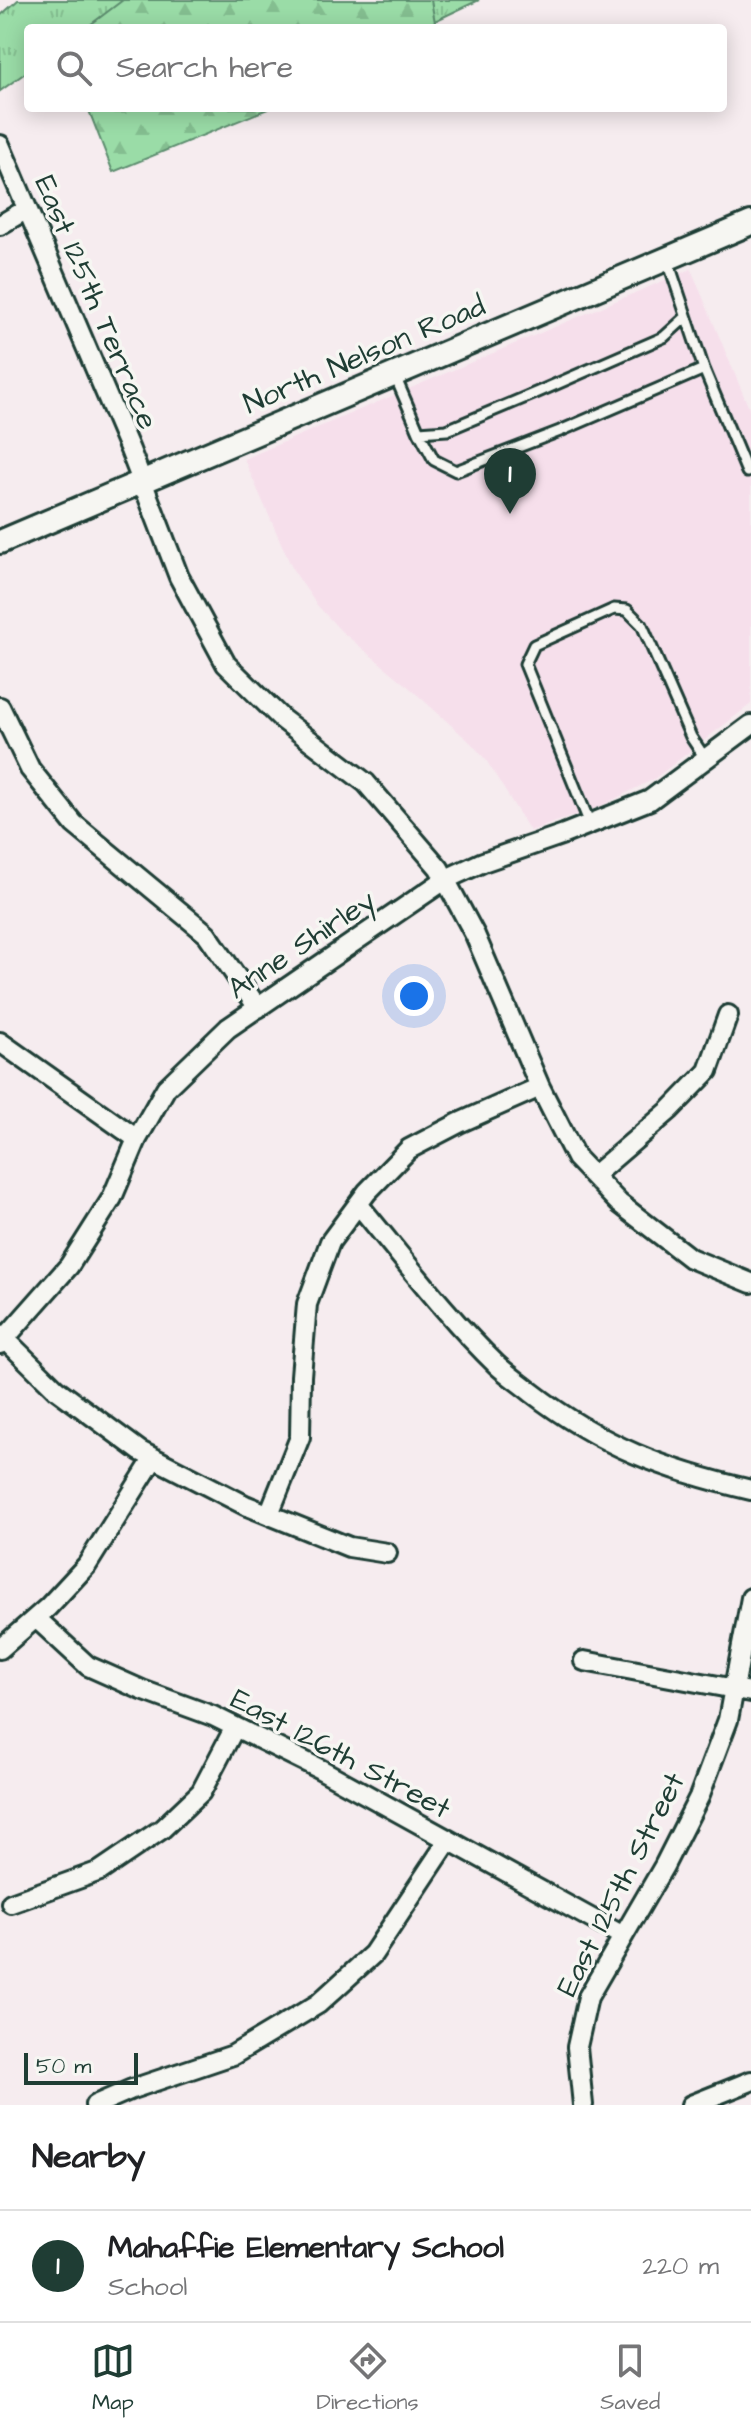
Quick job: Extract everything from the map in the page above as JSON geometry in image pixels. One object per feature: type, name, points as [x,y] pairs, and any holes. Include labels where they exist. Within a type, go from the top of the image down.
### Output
[{"type":"street","name":"East 125th Terrace","points":[[0,145],[142,481],[179,577],[226,664],[282,719],[366,783],[446,879],[475,935],[540,1087],[576,1158],[619,1203],[690,1258],[751,1283]]},
{"type":"street","points":[[0,225],[27,209]]},
{"type":"street","name":"North Nelson Road","points":[[0,542],[751,223]]},
{"type":"street","points":[[0,707],[30,769],[74,824],[207,934],[258,1008]]},
{"type":"street","name":"Anne Shirley","points":[[2,1339],[69,1266],[112,1198],[137,1139],[166,1088],[228,1028],[446,879],[483,862],[650,800],[751,725]]},
{"type":"street","points":[[593,1176],[670,1110],[708,1071],[728,1015]]},
{"type":"street","points":[[0,1042],[137,1139]]},
{"type":"street","points":[[269,1514],[300,1437],[307,1304],[330,1242],[358,1204],[409,1149],[540,1087]]},
{"type":"street","points":[[358,1204],[442,1305],[498,1366],[563,1417],[630,1453],[694,1477],[751,1490]]},
{"type":"street","points":[[2,1339],[56,1389],[140,1451],[269,1514],[349,1547],[387,1553]]},
{"type":"street","points":[[0,1649],[36,1618],[87,1565],[154,1458]]},
{"type":"street","name":"East 125th Street","points":[[583,2105],[577,2047],[588,1997],[664,1866],[699,1797],[742,1690],[751,1598]]},
{"type":"street","name":"East 126th Street","points":[[36,1618],[88,1666],[235,1727],[320,1769],[623,1936]]},
{"type":"street","points":[[584,1661],[742,1690]]},
{"type":"street","points":[[11,1903],[100,1871],[162,1829],[201,1792],[235,1727]]},
{"type":"street","points":[[95,2105],[132,2089],[233,2055],[318,2004],[373,1954],[448,1841]]},
{"type":"street","points":[[691,2105],[751,2081]]},
{"type":"lane","points":[[667,258],[704,369],[747,472]]},
{"type":"lane","points":[[419,432],[447,430],[538,392],[664,337],[686,317]]},
{"type":"lane","points":[[394,374],[434,460],[456,471],[560,431],[704,369]]},
{"type":"lane","points":[[590,824],[525,664],[534,645],[614,609],[627,610],[642,625],[691,737],[705,758]]},
{"type":"shaded area","points":[[691,269],[751,413],[751,704],[654,779],[599,807],[530,831],[486,760],[471,743],[341,631],[317,605],[293,570],[244,459]]},
{"type":"green space","points":[[18,0],[479,0],[428,24],[24,24],[24,74],[0,91],[0,16]]},
{"type":"green space","points":[[123,0],[431,0],[435,24],[91,24]]},
{"type":"green space","points":[[90,112],[260,112],[113,172]]},
{"type":"place","name":"Mahaffie Elementary School","points":[[510,514]]}]
